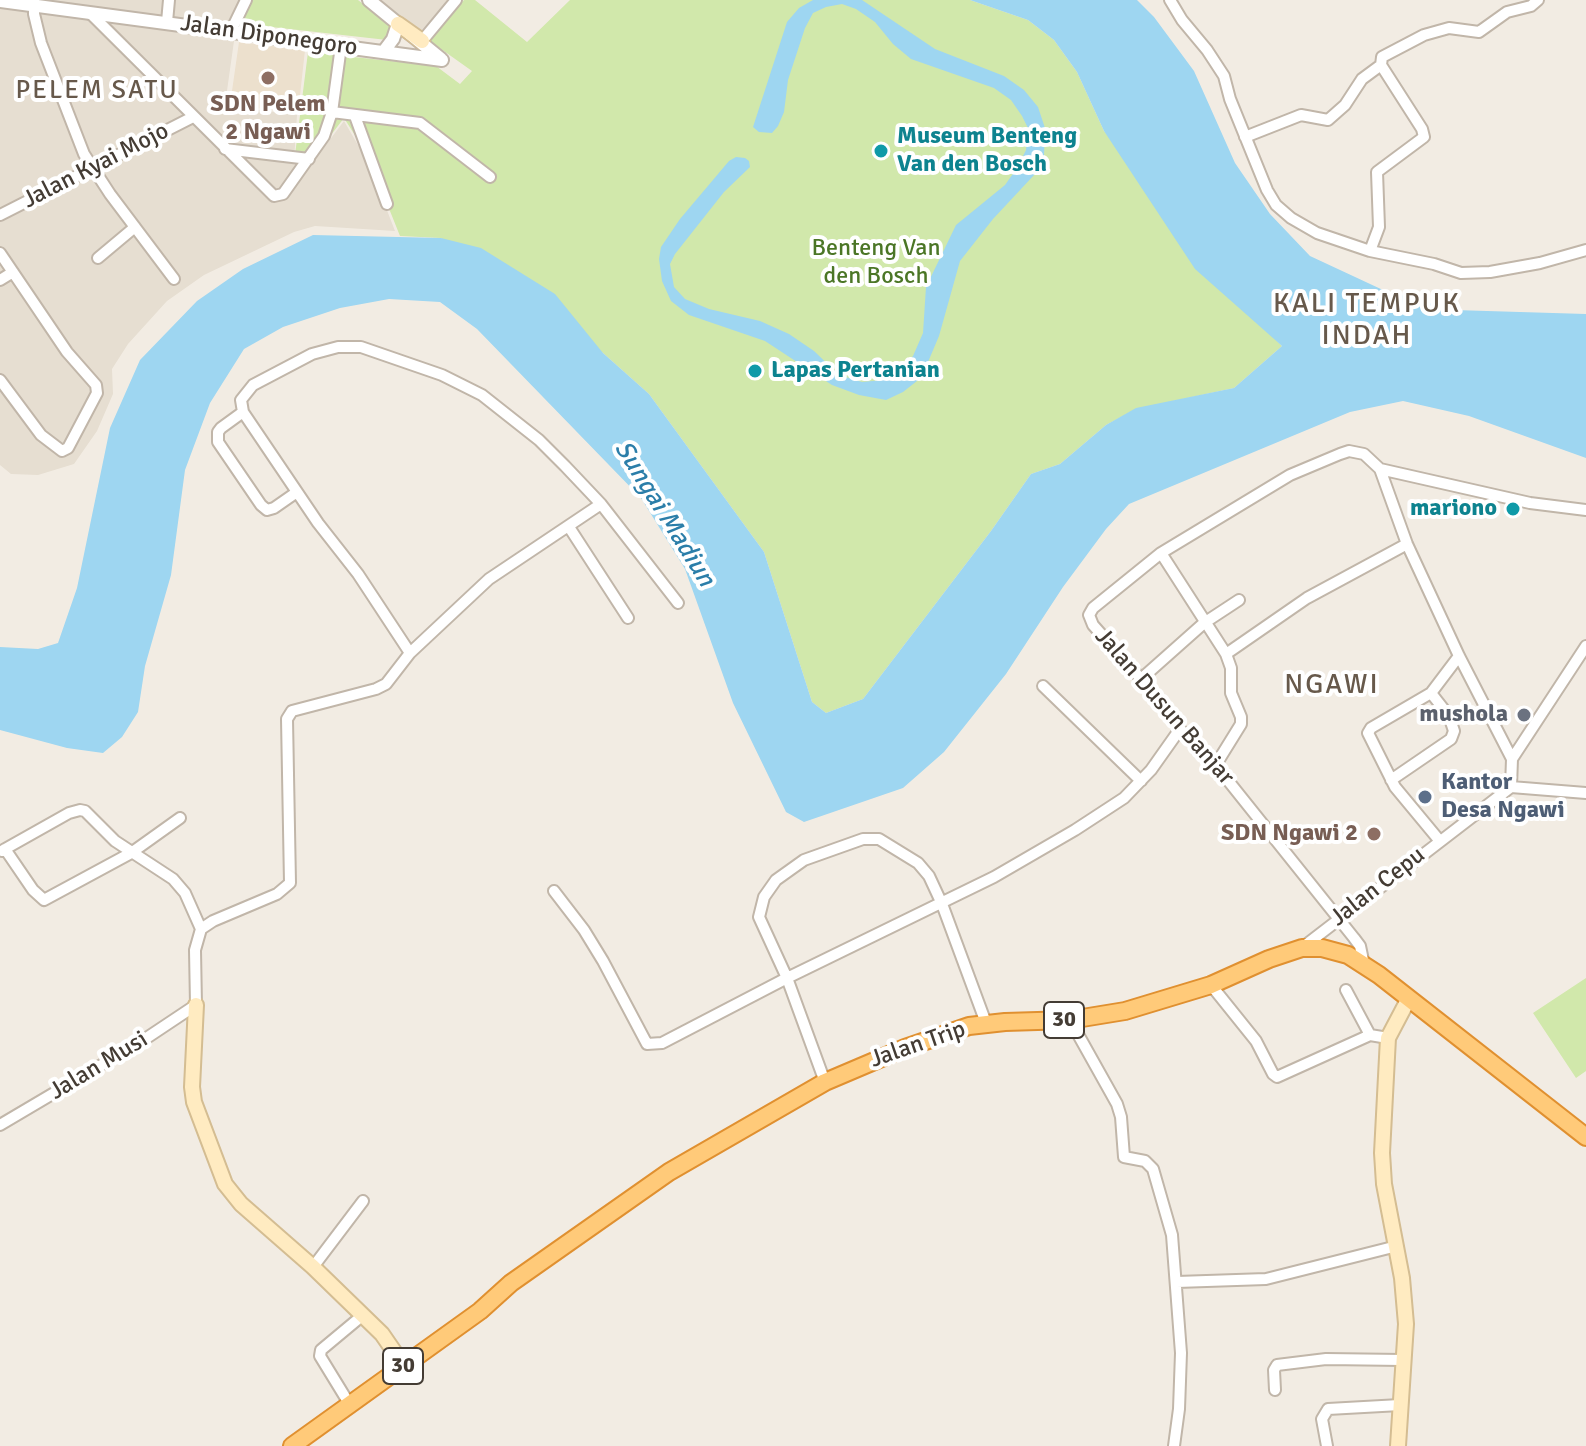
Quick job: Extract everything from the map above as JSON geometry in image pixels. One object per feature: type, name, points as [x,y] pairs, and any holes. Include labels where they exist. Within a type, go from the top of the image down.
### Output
[{"type":"highway","name":"Jalan Trip","points":[[292,1446],[480,1311],[511,1283],[669,1172],[825,1082],[925,1040],[986,1023],[1070,1020],[1125,1011],[1211,985],[1302,948],[1322,948],[1339,952],[1364,965],[1586,1137]]},
{"type":"main road","points":[[398,24],[422,41]]},
{"type":"main road","points":[[1398,1446],[1406,1324],[1382,1153],[1388,1038],[1408,1000]]},
{"type":"main road","points":[[196,1005],[192,1087],[200,1123],[217,1168],[231,1194],[363,1315],[382,1334],[404,1366]]},
{"type":"street","points":[[167,22],[169,0]]},
{"type":"street","points":[[231,31],[246,0]]},
{"type":"street","points":[[369,0],[398,24],[393,39],[384,51]]},
{"type":"street","points":[[422,41],[456,0]]},
{"type":"street","points":[[1170,0],[1224,76],[1267,190],[1282,211],[1317,233],[1370,251],[1474,274],[1540,263],[1586,250]]},
{"type":"street","points":[[1370,251],[1381,211],[1377,172],[1424,137],[1381,65],[1385,54],[1424,35],[1449,28],[1479,32],[1507,12],[1531,6],[1538,0]]},
{"type":"street","name":"Jalan Diponegoro","points":[[0,1],[34,3],[442,60],[422,41]]},
{"type":"street","points":[[34,3],[41,43],[92,170],[174,279]]},
{"type":"street","points":[[90,13],[274,196],[283,194],[324,136],[332,112],[341,46]]},
{"type":"street","points":[[1245,137],[1301,115],[1328,120],[1345,105],[1362,79],[1381,65]]},
{"type":"street","points":[[332,112],[412,121],[427,126],[490,177]]},
{"type":"street","points":[[355,116],[387,204]]},
{"type":"street","name":"Jalan Kyai Mojo","points":[[0,215],[193,117]]},
{"type":"street","points":[[225,149],[309,159]]},
{"type":"street","points":[[98,258],[135,227]]},
{"type":"street","points":[[0,253],[67,352],[96,385],[97,393],[68,448],[62,451],[41,435],[0,380]]},
{"type":"street","points":[[0,280],[13,272]]},
{"type":"street","points":[[410,653],[243,412],[244,394],[278,370],[312,354],[338,347],[361,347],[442,375],[482,395],[539,440],[601,504],[678,603]]},
{"type":"street","points":[[243,412],[221,428],[218,442],[267,510],[297,492]]},
{"type":"street","name":"Jalan Dusun Banjar","points":[[1364,965],[1360,946],[1338,918],[1215,766],[1093,625],[1089,615],[1093,608],[1161,553],[1290,475],[1322,459],[1349,451],[1359,452],[1380,469],[1530,503],[1586,510]]},
{"type":"street","points":[[1380,469],[1407,544],[1459,656],[1512,759],[1511,787],[1586,793]]},
{"type":"street","points":[[201,929],[277,894],[290,883],[289,714],[295,709],[376,689],[398,672],[410,653],[489,579],[601,504]]},
{"type":"street","points":[[569,527],[628,618]]},
{"type":"street","points":[[1226,654],[1307,598],[1407,544]]},
{"type":"street","points":[[1161,553],[1226,654],[1231,668],[1232,697],[1242,720],[1215,766]]},
{"type":"street","points":[[1141,679],[1204,623],[1239,600]]},
{"type":"street","points":[[1512,759],[1586,646]]},
{"type":"street","points":[[1439,840],[1391,780],[1368,733],[1371,728],[1431,693],[1459,656]]},
{"type":"street","points":[[1043,686],[1141,781]]},
{"type":"street","points":[[1391,780],[1451,739],[1454,731],[1449,716],[1431,693]]},
{"type":"street","points":[[554,891],[603,961],[647,1044],[662,1043],[787,978],[942,904],[1075,830],[1124,798],[1141,781],[1180,729]]},
{"type":"street","name":"Jalan Cepu","points":[[1302,948],[1511,787]]},
{"type":"street","points":[[180,818],[131,853],[44,900],[2,850],[80,810],[85,811],[131,853],[173,879],[185,893],[201,929],[195,950],[196,1005]]},
{"type":"street","points":[[825,1082],[787,978],[759,917],[764,897],[776,880],[804,860],[863,839],[883,841],[925,869],[942,904],[986,1023]]},
{"type":"street","points":[[1211,985],[1256,1041],[1274,1076],[1287,1074],[1370,1035],[1388,1038]]},
{"type":"street","points":[[1346,990],[1370,1035]]},
{"type":"street","name":"Jalan Musi","points":[[0,1125],[142,1041],[196,1005]]},
{"type":"street","points":[[1070,1020],[1117,1104],[1124,1157],[1145,1161],[1153,1169],[1172,1235],[1181,1374],[1174,1446]]},
{"type":"street","points":[[313,1267],[363,1201]]},
{"type":"street","points":[[1177,1282],[1266,1279],[1397,1246]]},
{"type":"street","points":[[350,1405],[320,1356],[321,1350],[363,1315]]},
{"type":"street","points":[[1275,1390],[1274,1370],[1277,1365],[1326,1359],[1403,1360]]},
{"type":"street","points":[[1327,1446],[1322,1419],[1328,1409],[1400,1405]]},
{"type":"shaded area","points":[[27,0],[239,0],[228,24]]},
{"type":"shaded area","points":[[381,0],[456,0],[442,8],[420,32]]},
{"type":"shaded area","points":[[0,7],[231,37],[234,41],[225,105],[297,115],[294,160],[313,162],[344,121],[369,164],[395,231],[315,226],[294,232],[204,275],[167,301],[128,344],[112,369],[113,394],[97,431],[74,464],[38,475],[11,474],[0,465]]},
{"type":"shaded area","name":"SDN Pelem 2 Ngawi","points":[[239,42],[305,50],[298,113],[230,105]]},
{"type":"green space","points":[[246,0],[358,0],[392,27],[387,40],[236,23]]},
{"type":"green space","name":"Benteng Van den Bosch","points":[[464,0],[475,0],[527,42],[570,0],[970,0],[1028,20],[1054,40],[1077,72],[1104,131],[1282,346],[1234,388],[1136,409],[1106,425],[1060,464],[1031,474],[863,699],[826,713],[812,702],[764,552],[649,394],[603,353],[441,238],[400,236],[368,156],[344,118],[314,157],[295,155],[308,52],[436,66],[460,84],[472,71],[427,39]]},
{"type":"green space","points":[[1586,978],[1586,1071],[1576,1078],[1533,1013]]},
{"type":"water","points":[[813,0],[862,0],[935,49],[1004,76],[1024,90],[1038,107],[1045,128],[1044,156],[1035,174],[993,219],[960,261],[939,336],[917,381],[886,400],[859,395],[832,385],[765,341],[689,315],[671,301],[662,281],[661,247],[680,219],[729,161],[736,157],[745,158],[750,167],[724,192],[675,254],[670,264],[674,287],[685,299],[709,309],[760,321],[789,334],[814,351],[839,375],[862,382],[883,380],[898,372],[913,356],[923,333],[926,287],[956,225],[1005,185],[1017,168],[1026,150],[1028,128],[1011,100],[994,88],[911,59],[893,44],[875,22],[842,4],[813,13],[788,80],[784,112],[778,126],[772,133],[759,132],[753,127],[787,22],[799,8]]},
{"type":"water","name":"Sungai Madiun","points":[[970,0],[1137,0],[1154,17],[1194,71],[1235,163],[1270,214],[1310,256],[1383,290],[1454,310],[1586,314],[1586,458],[1469,416],[1403,401],[1350,412],[1129,504],[1106,529],[1063,587],[1006,674],[944,752],[903,788],[804,822],[786,812],[733,703],[685,569],[641,498],[477,329],[440,302],[389,299],[340,308],[283,327],[244,349],[210,403],[185,470],[171,575],[145,666],[138,712],[122,737],[103,753],[67,748],[0,730],[0,647],[38,649],[58,643],[77,588],[110,428],[140,360],[197,301],[243,269],[313,235],[441,238],[481,248],[555,294],[603,353],[649,394],[764,552],[812,702],[826,713],[863,699],[1031,474],[1060,464],[1106,425],[1136,408],[1234,388],[1282,346],[1195,269],[1104,131],[1077,72],[1054,40],[1028,20]]},
{"type":"place","name":"SDN Pelem 2 Ngawi","points":[[268,78]]},
{"type":"place","name":"Museum Benteng Van den Bosch","points":[[881,151]]},
{"type":"place","name":"Lapas Pertanian","points":[[755,371]]},
{"type":"place","name":"mariono","points":[[1513,509]]},
{"type":"place","name":"mushola","points":[[1524,715]]},
{"type":"place","name":"Kantor Desa Ngawi","points":[[1425,797]]},
{"type":"place","name":"SDN Ngawi 2","points":[[1374,834]]},
{"type":"district","name":"PELEM SATU","points":[[97,91]]},
{"type":"district","name":"KALI TEMPUK INDAH","points":[[1367,321]]},
{"type":"district","name":"NGAWI","points":[[1332,686]]}]
